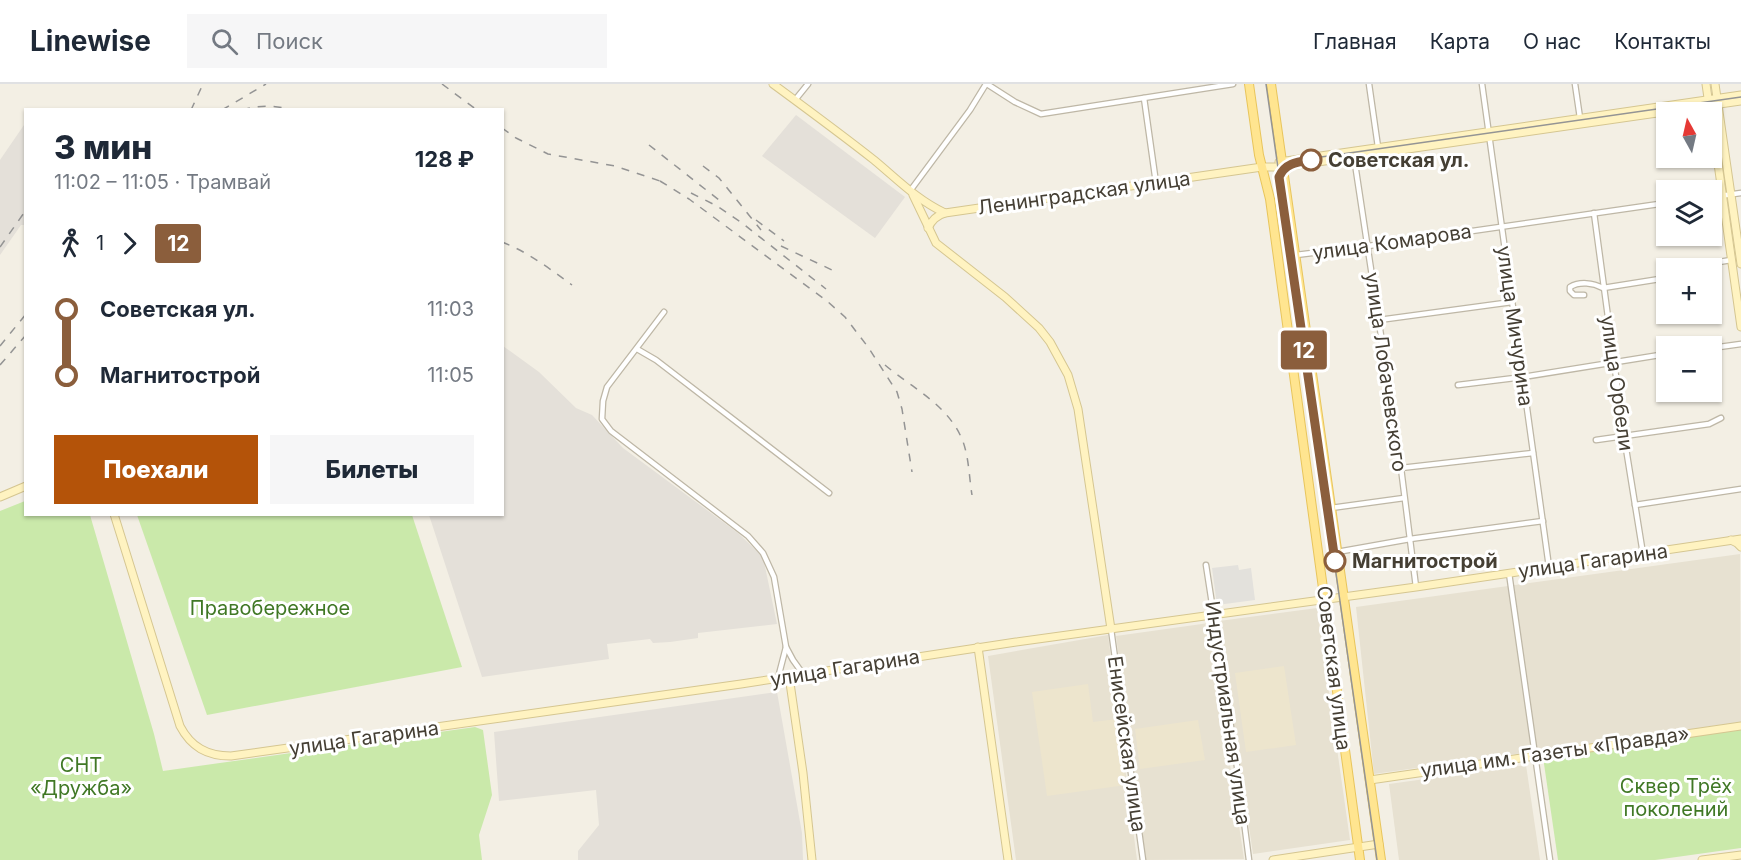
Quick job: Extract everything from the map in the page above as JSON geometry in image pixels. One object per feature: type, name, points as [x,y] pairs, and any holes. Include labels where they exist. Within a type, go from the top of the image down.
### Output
[{"type":"main road","points":[[773,84],[878,164],[910,192],[945,213]]},
{"type":"main road","name":"Советская улица","points":[[1249,84],[1262,167],[1270,199],[1360,860]]},
{"type":"main road","name":"Советская улица","points":[[1271,84],[1382,860]]},
{"type":"main road","points":[[1706,84],[1708,102]]},
{"type":"main road","points":[[1715,84],[1718,102]]},
{"type":"main road","name":"Ленинградская улица","points":[[1718,102],[1741,95]]},
{"type":"main road","name":"Ленинградская улица","points":[[1718,102],[1741,101]]},
{"type":"main road","name":"Ленинградская улица","points":[[945,213],[1283,164],[1354,156],[1580,118],[1656,111]]},
{"type":"main road","name":"Ленинградская улица","points":[[1283,164],[1378,147],[1656,113]]},
{"type":"main road","points":[[1722,131],[1741,264]]},
{"type":"main road","points":[[910,192],[936,243],[1005,297],[1039,328],[1050,342],[1068,375],[1078,409],[1111,629]]},
{"type":"main road","points":[[1722,196],[1741,327]]},
{"type":"main road","points":[[928,228],[938,215],[945,213]]},
{"type":"main road","points":[[0,497],[24,487]]},
{"type":"main road","name":"улица Гагарина","points":[[115,516],[176,717],[185,735],[197,747],[212,755],[231,756],[1741,539]]},
{"type":"main road","points":[[1731,540],[1741,547]]},
{"type":"main road","points":[[978,647],[1008,860]]},
{"type":"main road","points":[[789,676],[803,772],[812,860]]},
{"type":"main road","name":"улица им. Газеты «Правда»","points":[[1370,780],[1741,726]]},
{"type":"main road","points":[[1273,860],[1379,844]]},
{"type":"main road","points":[[1702,860],[1741,855]]},
{"type":"street","points":[[795,100],[808,84]]},
{"type":"street","points":[[910,192],[987,84],[1014,102],[1041,114],[1233,84]]},
{"type":"street","points":[[1369,84],[1378,147]]},
{"type":"street","name":"улица Мичурина","points":[[1482,84],[1549,567]]},
{"type":"street","points":[[1575,84],[1580,118]]},
{"type":"street","points":[[1144,98],[1156,183]]},
{"type":"street","name":"улица Лобачевского","points":[[1354,156],[1401,468],[1416,587]]},
{"type":"street","points":[[1722,196],[1741,193]]},
{"type":"street","name":"улица Комарова","points":[[1296,255],[1656,204]]},
{"type":"street","name":"улица Орбели","points":[[1594,213],[1624,436],[1643,554]]},
{"type":"street","points":[[1722,262],[1731,261]]},
{"type":"street","points":[[1584,295],[1574,295],[1570,287],[1582,284],[1603,288],[1656,280]]},
{"type":"street","points":[[1379,320],[1512,302]]},
{"type":"street","points":[[664,312],[607,387],[602,419],[611,431],[748,536],[763,553],[774,577],[786,648],[803,674]]},
{"type":"street","points":[[1722,347],[1741,344]]},
{"type":"street","points":[[637,349],[656,360],[829,493]]},
{"type":"street","points":[[1458,385],[1656,356]]},
{"type":"street","points":[[1596,441],[1708,424],[1720,418]]},
{"type":"street","points":[[1401,468],[1533,453]]},
{"type":"street","points":[[1635,505],[1741,489]]},
{"type":"street","points":[[1331,508],[1404,498]]},
{"type":"street","points":[[1337,552],[1410,539],[1543,521]]},
{"type":"street","name":"Индустриальная улица","points":[[1206,565],[1249,860]]},
{"type":"street","points":[[1509,573],[1550,860]]},
{"type":"street","name":"Енисейская улица","points":[[1111,629],[1143,860]]},
{"type":"street","points":[[778,678],[786,648]]},
{"type":"shaded area","points":[[796,115],[905,197],[875,238],[762,156]]},
{"type":"shaded area","points":[[24,125],[24,225],[21,225],[0,255],[0,160]]},
{"type":"shaded area","points":[[504,347],[539,372],[576,408],[592,415],[623,448],[738,533],[763,557],[777,624],[698,633],[698,638],[670,642],[653,643],[650,639],[607,644],[609,659],[482,677],[429,516],[504,516]]},
{"type":"shaded area","points":[[1740,554],[1741,722],[1374,774],[1356,607]]},
{"type":"shaded area","points":[[1238,565],[1239,570],[1251,568],[1255,600],[1217,605],[1212,568]]},
{"type":"shaded area","points":[[1317,608],[1350,840],[1253,854],[1219,621]]},
{"type":"shaded area","points":[[1209,623],[1244,859],[1146,860],[1116,636]]},
{"type":"shaded area","points":[[1108,635],[1137,860],[1016,860],[988,656]]},
{"type":"shaded area","points":[[1284,666],[1296,745],[1246,752],[1235,673]]},
{"type":"shaded area","points":[[1088,684],[1093,722],[1117,719],[1126,785],[1047,796],[1032,692]]},
{"type":"shaded area","points":[[777,692],[802,833],[803,860],[578,860],[578,851],[599,825],[596,790],[499,801],[494,732]]},
{"type":"shaded area","points":[[1198,720],[1205,760],[1140,769],[1135,729]]},
{"type":"shaded area","points":[[1526,765],[1540,860],[1399,860],[1389,784]]},
{"type":"green space","name":"СНТ «Дружба»","points":[[24,501],[24,516],[90,516],[163,771],[475,727],[483,730],[492,795],[479,835],[482,860],[0,860],[0,511]]},
{"type":"green space","name":"Правобережное","points":[[137,516],[412,516],[462,667],[207,715]]},
{"type":"green space","name":"Сквер Трёх поколений","points":[[1741,729],[1741,848],[1655,860],[1558,860],[1543,757]]},
{"type":"tram line","points":[[1266,84],[1377,860]]},
{"type":"tram line","points":[[1277,177],[1279,171],[1287,163],[1293,161],[1741,97]]},
{"type":"tram line","name":"12","points":[[1311,160],[1289,164],[1279,177],[1335,561]]},
{"type":"railway","points":[[192,108],[203,84]]},
{"type":"railway","points":[[225,108],[266,84]]},
{"type":"railway","points":[[442,84],[474,108]]},
{"type":"railway","points":[[251,108],[267,106],[284,108]]},
{"type":"railway","points":[[504,129],[548,154],[615,166],[666,183]]},
{"type":"railway","points":[[649,145],[719,200]]},
{"type":"railway","points":[[703,166],[719,178],[761,230]]},
{"type":"railway","points":[[660,181],[689,199],[827,301],[845,317],[868,347],[897,392],[912,472]]},
{"type":"railway","points":[[691,193],[717,206],[742,223],[826,289]]},
{"type":"railway","points":[[0,247],[24,213]]},
{"type":"railway","points":[[756,220],[784,241]]},
{"type":"railway","points":[[504,243],[530,256],[572,285]]},
{"type":"railway","points":[[781,246],[832,270]]},
{"type":"railway","points":[[0,346],[24,316]]},
{"type":"railway","points":[[0,365],[24,337]]},
{"type":"railway","points":[[885,365],[938,406],[955,427],[966,452],[972,495]]},
{"type":"place","name":"Советская ул.","points":[[1311,160]]},
{"type":"place","name":"Магнитострой","points":[[1335,561]]}]
